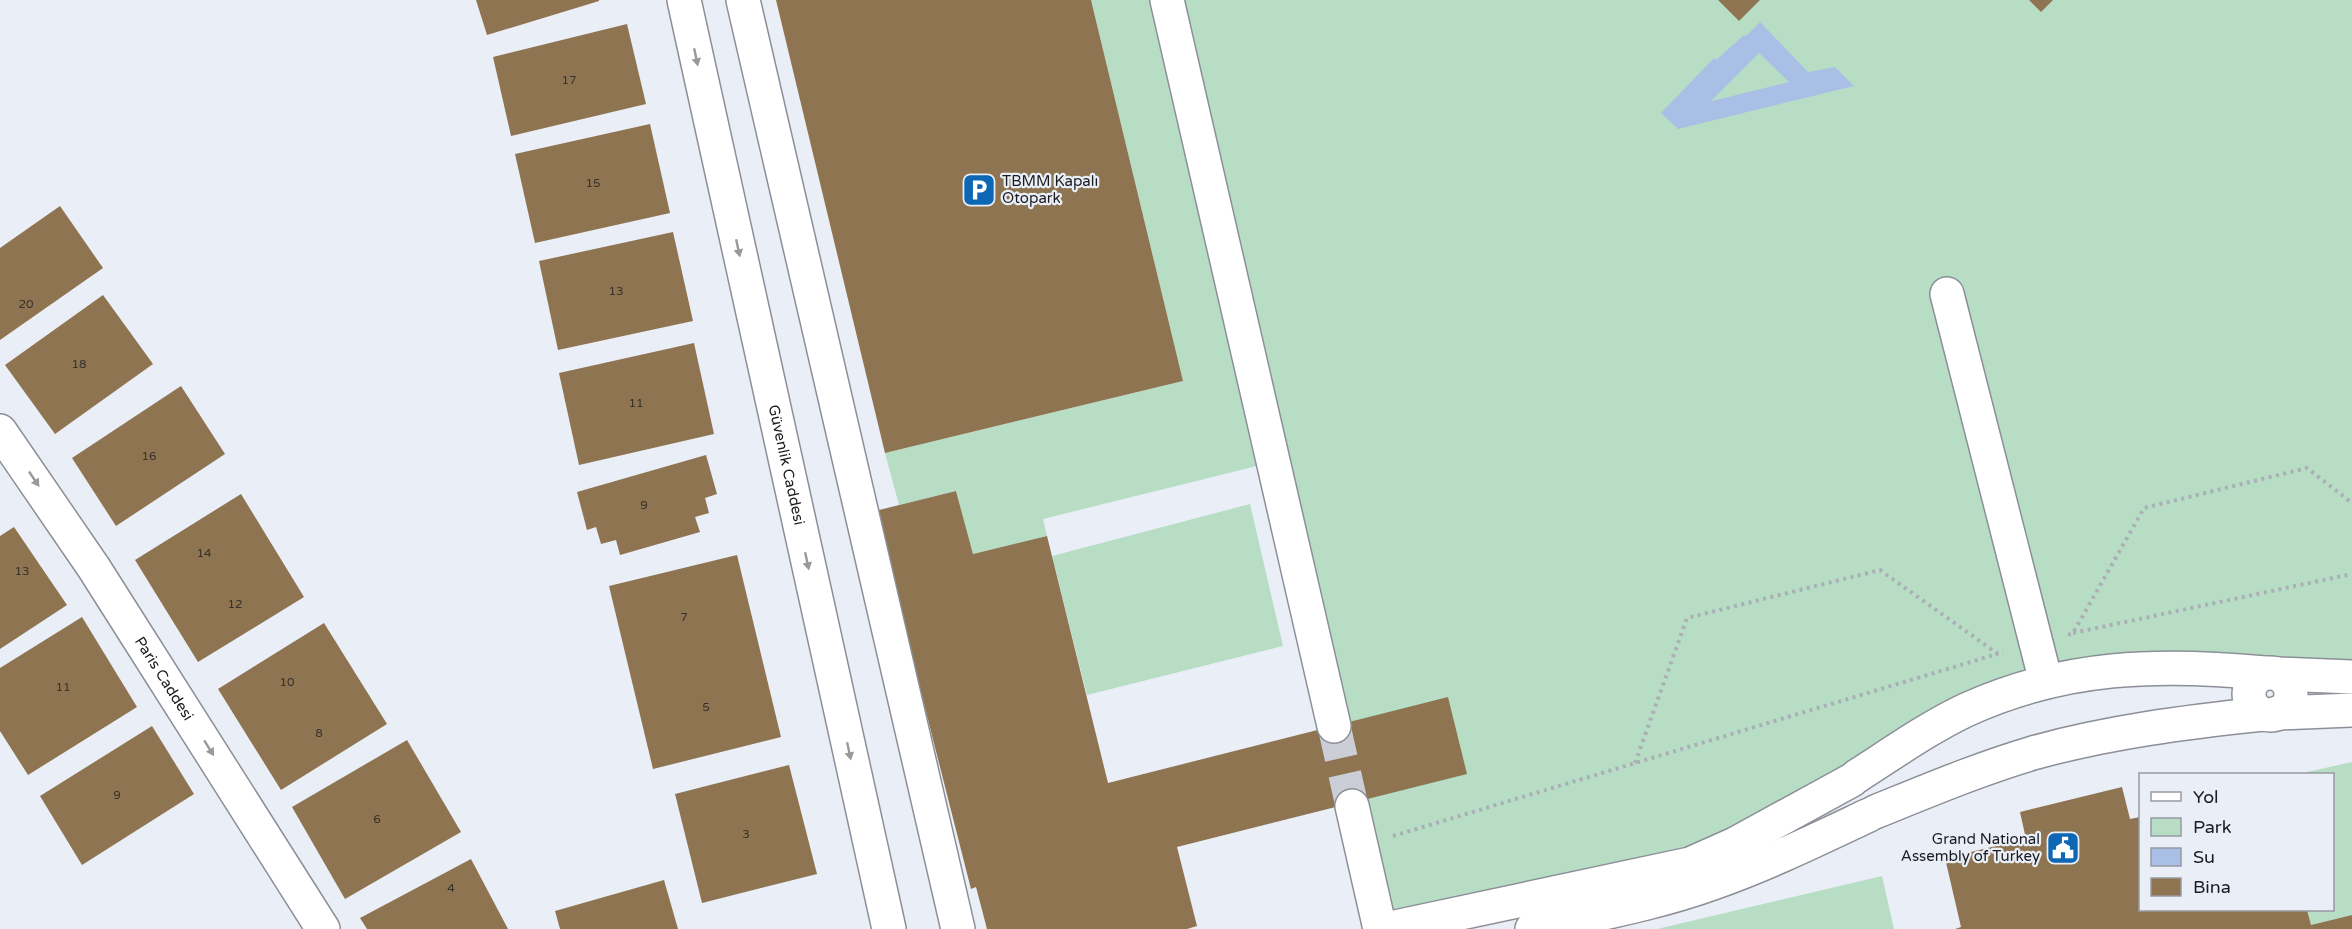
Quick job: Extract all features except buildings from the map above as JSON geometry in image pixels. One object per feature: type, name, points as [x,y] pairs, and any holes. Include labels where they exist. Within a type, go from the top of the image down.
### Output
[{"type":"main road","name":"Güvenlik Caddesi","points":[[684,0],[889,929]]},
{"type":"main road","points":[[743,0],[958,929]]},
{"type":"main road","points":[[1167,0],[1334,726]]},
{"type":"main road","points":[[1947,294],[2046,682]]},
{"type":"main road","name":"Paris Caddesi","points":[[0,431],[94,568],[323,929]]},
{"type":"main road","points":[[1386,929],[1689,864],[1735,844],[1855,778],[1918,736],[1966,710],[2046,682],[2130,668],[2180,666],[2272,674],[2352,677]]},
{"type":"main road","points":[[2270,713],[2283,710],[2290,698],[2289,684],[2272,674]]},
{"type":"main road","points":[[1532,929],[1666,897],[1713,883],[1794,850],[1872,814],[1946,784],[2033,753],[2127,731],[2270,713],[2352,710]]},
{"type":"main road","points":[[1855,778],[1845,791],[1846,804],[1855,814],[1872,814]]},
{"type":"main road","points":[[1352,806],[1380,929]]},
{"type":"path","points":[[2073,633],[2144,508],[2307,468],[2352,503]]},
{"type":"path","points":[[1635,763],[1687,618],[1880,570],[1998,654]]},
{"type":"path","points":[[1361,846],[2073,633],[2352,574]]},
{"type":"green space","points":[[1091,0],[2352,0],[2352,677],[2046,682],[1735,844],[1386,929],[1273,462],[1043,519],[1047,536],[973,554],[956,491],[899,505],[885,453],[1183,381]]},
{"type":"green space","points":[[1250,504],[1283,646],[1087,695],[1052,556]]},
{"type":"green space","points":[[2352,762],[2352,915],[2311,925],[2307,911],[2334,911],[2334,773],[2302,773]]},
{"type":"green space","points":[[1882,876],[1894,929],[1657,929]]},
{"type":"water","points":[[1760,22],[1808,72],[1835,67],[1854,86],[1678,129],[1661,113],[1714,58],[1716,60],[1744,35],[1746,36]],"holes":[[[1759,53],[1789,82],[1712,101]]]},
{"type":"tunnel","points":[[1334,726],[1352,806]]},
{"type":"place","name":"TBMM Kapalı Otopark","points":[[979,190]]},
{"type":"place","name":"Grand National Assembly of Turkey","points":[[2063,848]]}]
